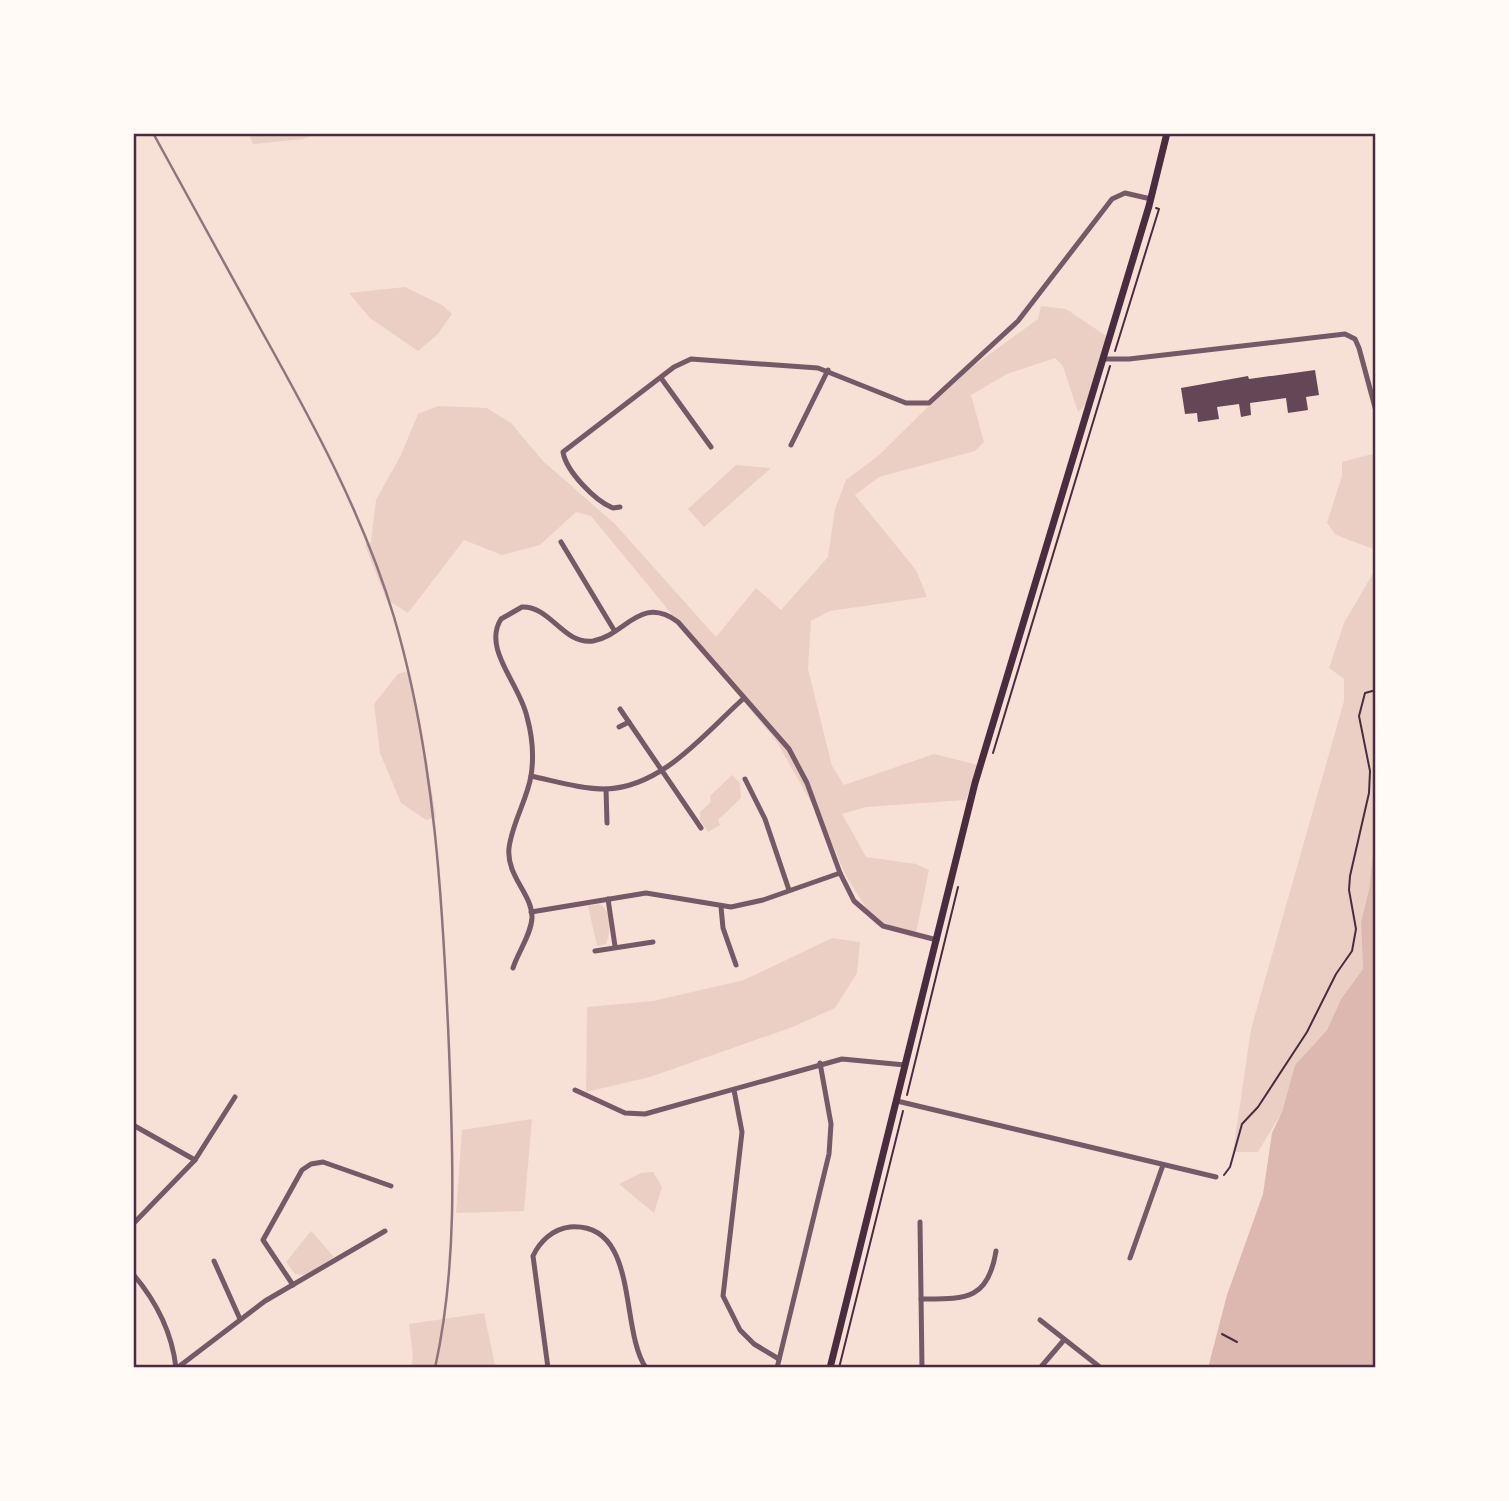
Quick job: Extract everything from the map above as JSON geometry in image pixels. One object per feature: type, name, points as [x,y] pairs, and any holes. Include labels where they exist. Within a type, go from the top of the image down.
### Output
[{"type":"main road","points":[[830,1368],[901,1102],[905,1065],[975,783],[1107,359],[1152,199],[1167,133]]},
{"type":"street","points":[[620,506],[610,507],[601,501],[565,463],[563,452],[685,360],[701,358],[828,370],[906,403],[917,405],[933,401],[1018,321],[1112,199],[1125,193],[1152,199]]},
{"type":"street","points":[[1107,359],[1345,334],[1355,339],[1359,348],[1376,411]]},
{"type":"street","points":[[792,445],[828,370]]},
{"type":"street","points":[[661,378],[711,447]]},
{"type":"street","points":[[561,542],[614,630]]},
{"type":"street","points":[[513,968],[531,925],[531,912],[512,870],[510,858],[511,837],[531,776],[531,733],[519,689],[495,648],[496,626],[509,612],[529,607],[542,612],[574,638],[596,640],[641,614],[668,616],[681,626],[780,737],[796,761],[840,873],[854,901],[869,917],[900,932],[937,940]]},
{"type":"street","points":[[531,776],[606,789],[646,780],[663,770],[744,698]]},
{"type":"street","points":[[620,709],[701,828]]},
{"type":"street","points":[[619,727],[629,722]]},
{"type":"street","points":[[745,779],[753,792],[789,890]]},
{"type":"street","points":[[606,789],[607,823]]},
{"type":"street","points":[[745,794],[753,792]]},
{"type":"street","points":[[531,912],[608,899],[659,894],[721,907],[755,902],[840,873]]},
{"type":"street","points":[[608,899],[615,946]]},
{"type":"street","points":[[721,907],[723,928],[736,965]]},
{"type":"street","points":[[595,951],[653,942]]},
{"type":"street","points":[[575,1090],[625,1113],[645,1114],[820,1063],[858,1058],[905,1065]]},
{"type":"street","points":[[777,1368],[829,1154],[831,1124],[820,1063]]},
{"type":"street","points":[[734,1090],[742,1132],[723,1296],[740,1331],[754,1345],[779,1359]]},
{"type":"street","points":[[133,1224],[195,1160],[235,1097]]},
{"type":"street","points":[[901,1102],[1216,1178]]},
{"type":"street","points":[[133,1125],[195,1160]]},
{"type":"street","points":[[293,1285],[263,1240],[302,1170],[311,1164],[323,1162],[391,1186]]},
{"type":"street","points":[[1130,1258],[1163,1165]]},
{"type":"street","points":[[920,1222],[922,1368]]},
{"type":"street","points":[[548,1368],[533,1256],[547,1237],[565,1228],[575,1227],[597,1233],[617,1254],[634,1343],[646,1368]]},
{"type":"street","points":[[133,1274],[149,1294],[164,1322],[177,1368],[240,1319],[385,1231]]},
{"type":"street","points":[[921,1299],[962,1298],[981,1290],[990,1278],[996,1251]]},
{"type":"street","points":[[214,1261],[240,1319]]},
{"type":"street","points":[[1040,1320],[1101,1368]]},
{"type":"street","points":[[1040,1368],[1064,1340]]},
{"type":"path","points":[[990,762],[1107,359],[1159,209]]},
{"type":"path","points":[[1216,1178],[1224,1175],[1230,1167],[1242,1124],[1258,1107],[1307,1032],[1336,974],[1352,951],[1356,937],[1349,890],[1350,876],[1369,793],[1370,771],[1359,711],[1366,693],[1376,690]]},
{"type":"path","points":[[839,1368],[901,1102],[960,877]]},
{"type":"path","points":[[1222,1334],[1237,1342]]},
{"type":"shaded area","points":[[248,133],[322,133],[303,139],[253,144]]},
{"type":"shaded area","points":[[405,287],[442,305],[452,314],[437,335],[418,351],[370,318],[349,293]]},
{"type":"shaded area","points":[[1041,306],[1066,309],[1105,335],[1103,366],[1097,387],[1086,405],[1078,412],[1063,366],[1055,358],[1007,374],[971,395],[984,442],[975,451],[879,477],[855,495],[916,570],[927,597],[830,611],[811,621],[808,669],[832,766],[844,785],[934,754],[978,765],[966,800],[866,807],[842,814],[866,857],[916,864],[929,870],[915,938],[876,924],[845,874],[826,829],[777,742],[591,516],[576,512],[540,545],[502,555],[464,540],[408,613],[386,599],[365,545],[371,542],[376,500],[401,455],[418,414],[438,406],[487,408],[511,423],[543,461],[615,524],[716,637],[756,588],[781,610],[828,557],[835,509],[846,480],[878,456],[957,378],[1038,319]]},
{"type":"shaded area","points":[[1376,453],[1376,550],[1336,535],[1327,523],[1342,476],[1342,462]]},
{"type":"shaded area","points":[[736,465],[771,468],[704,527],[688,509]]},
{"type":"shaded area","points":[[1376,568],[1376,822],[1369,890],[1361,922],[1363,969],[1341,999],[1327,1030],[1295,1065],[1282,1112],[1258,1152],[1233,1152],[1251,1029],[1344,701],[1344,679],[1329,668],[1344,623]]},
{"type":"shaded area","points":[[407,671],[421,726],[436,817],[426,820],[401,803],[380,753],[374,704],[398,674]]},
{"type":"shaded area","points":[[732,775],[740,783],[741,798],[718,820],[720,825],[708,832],[700,820],[700,812],[711,802],[710,796]]},
{"type":"shaded area","points":[[1376,822],[1376,1368],[1208,1368],[1227,1295],[1263,1194],[1272,1133],[1282,1112],[1295,1065],[1327,1030],[1341,999],[1363,969],[1361,922],[1369,890]]},
{"type":"shaded area","points":[[600,904],[607,912],[609,934],[606,944],[597,946],[588,906]]},
{"type":"shaded area","points":[[832,938],[860,942],[857,973],[835,1008],[790,1028],[650,1077],[586,1092],[587,1007],[653,1001],[744,980]]},
{"type":"shaded area","points":[[532,1119],[524,1211],[456,1213],[462,1130]]},
{"type":"shaded area","points":[[653,1172],[662,1187],[654,1213],[619,1184],[641,1173]]},
{"type":"shaded area","points":[[311,1231],[334,1257],[305,1275],[295,1274],[286,1262]]},
{"type":"shaded area","points":[[484,1313],[495,1365],[481,1368],[411,1368],[413,1356],[409,1324]]},
{"type":"building","points":[[1315,370],[1319,395],[1306,397],[1308,410],[1288,413],[1286,398],[1250,403],[1251,415],[1241,417],[1239,404],[1217,407],[1219,419],[1198,422],[1197,413],[1185,414],[1181,388],[1248,376],[1249,379]]},
{"type":"railway","points":[[153,133],[299,398],[335,469],[381,579],[408,670],[435,831],[449,1049],[451,1249],[435,1368]]}]
